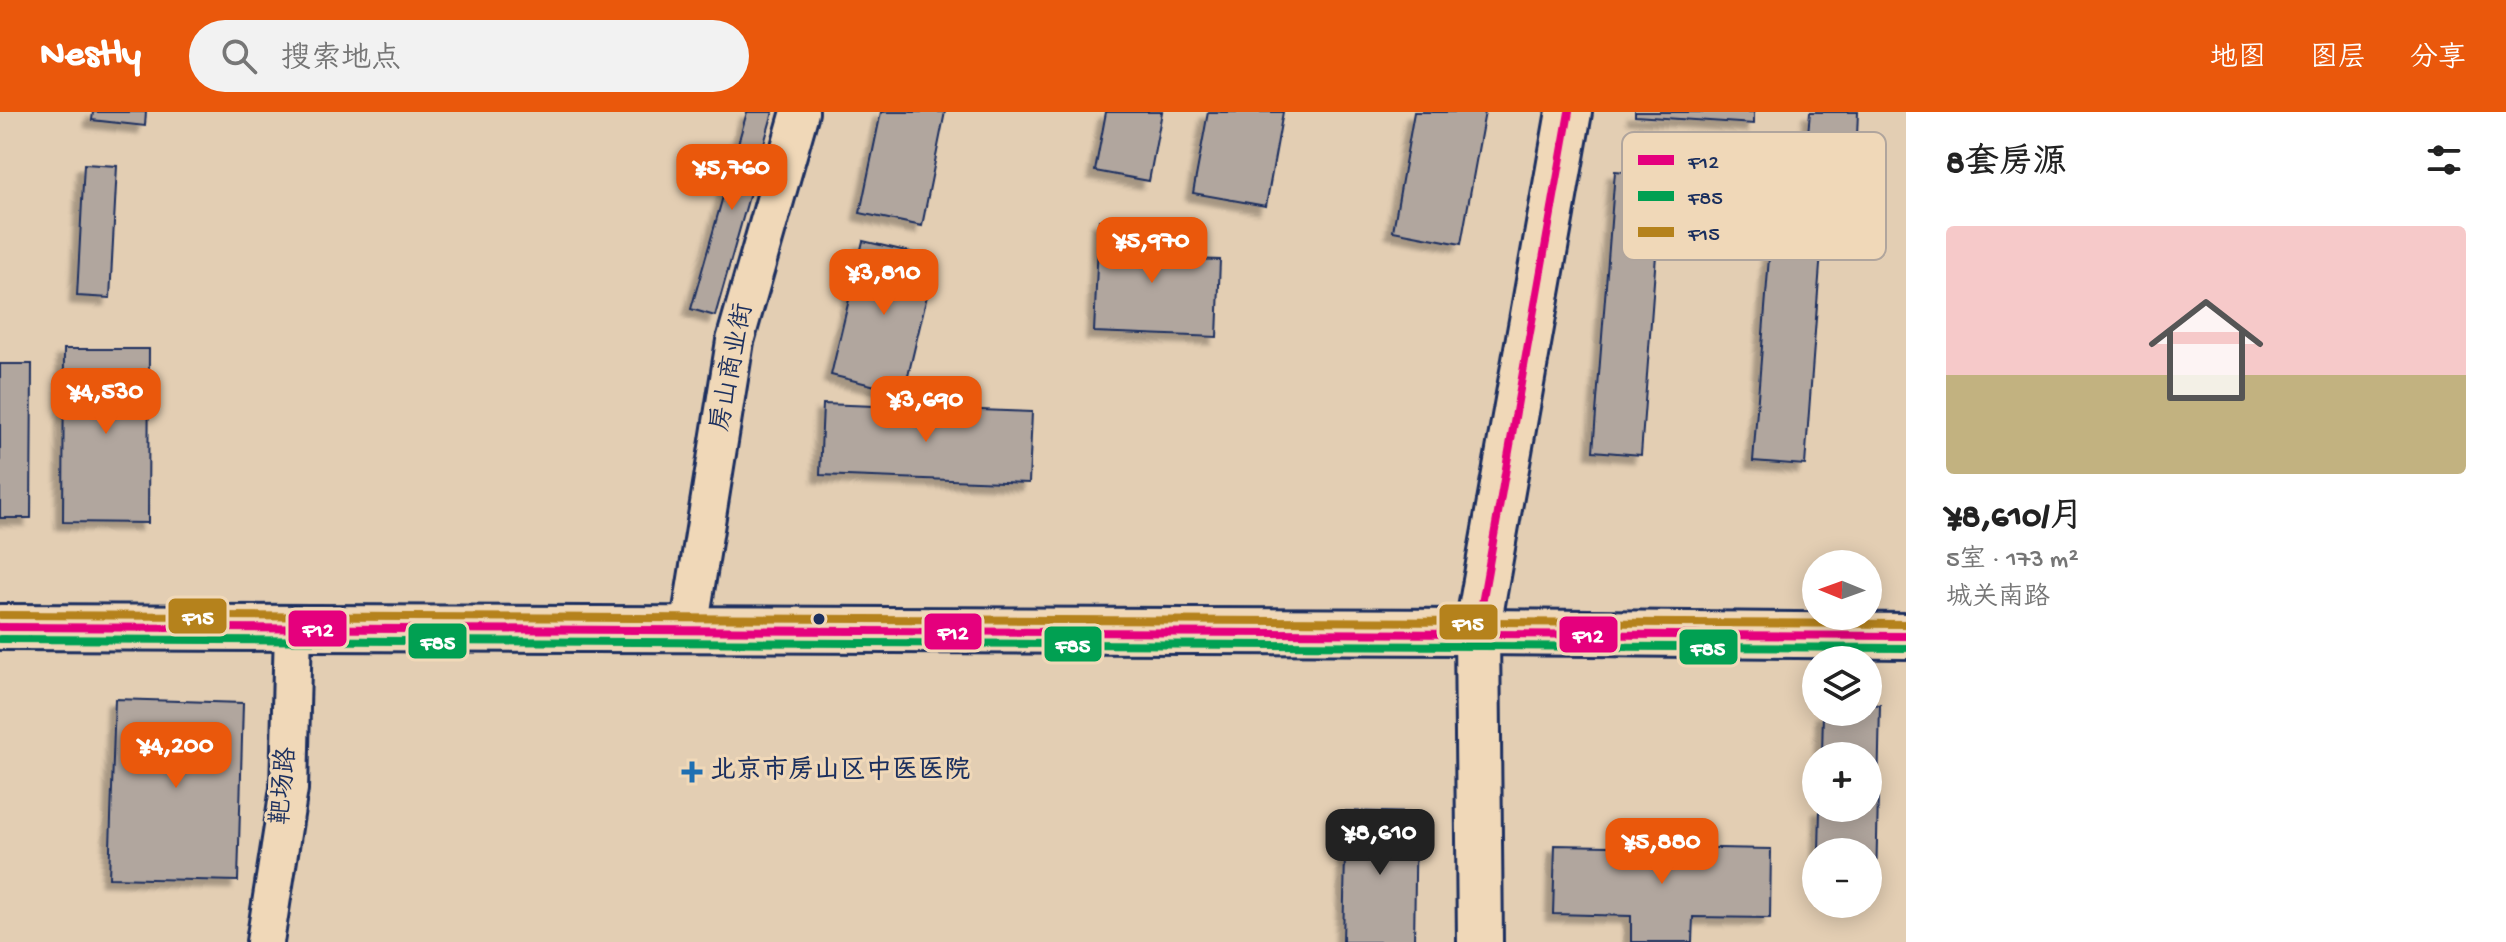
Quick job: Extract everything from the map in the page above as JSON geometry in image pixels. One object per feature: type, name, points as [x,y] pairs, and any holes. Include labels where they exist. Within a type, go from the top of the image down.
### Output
[{"type":"main road","points":[[1480,942],[1477,632],[1569,112]]},
{"type":"main road","points":[[0,627],[1906,636]]},
{"type":"street","name":"房山商业街","points":[[689,629],[735,341],[800,112]]},
{"type":"street","name":"靶场路","points":[[265,942],[289,789],[293,628]]},
{"type":"building","points":[[93,112],[146,112],[145,126],[92,120]]},
{"type":"building","points":[[747,112],[773,112],[715,316],[691,309]]},
{"type":"building","points":[[881,112],[945,112],[922,226],[860,213]]},
{"type":"building","points":[[1106,112],[1162,112],[1149,181],[1095,171]]},
{"type":"building","points":[[1208,112],[1283,112],[1266,206],[1193,193]]},
{"type":"building","points":[[1414,112],[1485,112],[1461,244],[1393,231]]},
{"type":"building","points":[[1635,112],[1754,112],[1754,124],[1635,116]]},
{"type":"building","points":[[1810,112],[1858,112],[1857,132],[1808,132]]},
{"type":"building","points":[[84,164],[117,166],[110,298],[77,296]]},
{"type":"building","points":[[1615,171],[1622,172],[1622,260],[1656,260],[1641,455],[1593,451]]},
{"type":"building","points":[[1099,220],[1161,223],[1160,258],[1220,260],[1217,337],[1094,332]]},
{"type":"building","points":[[863,241],[936,258],[904,393],[831,375]]},
{"type":"building","points":[[1769,260],[1820,260],[1805,465],[1753,461]]},
{"type":"building","points":[[64,349],[149,349],[148,523],[63,522]]},
{"type":"building","points":[[0,364],[32,364],[31,518],[0,518]]},
{"type":"building","points":[[823,404],[1032,412],[1029,483],[820,475]]},
{"type":"building","points":[[115,699],[243,703],[238,881],[109,878]]},
{"type":"building","points":[[1823,726],[1880,726],[1879,742],[1822,742]]},
{"type":"building","points":[[1346,811],[1416,813],[1414,942],[1343,942]]},
{"type":"building","points":[[1820,822],[1877,822],[1877,838],[1819,838]]},
{"type":"building","points":[[1555,845],[1771,849],[1770,918],[1693,917],[1692,942],[1631,942],[1631,916],[1553,914]]},
{"type":"transit line","name":"F12","points":[[1477,632],[1569,112]]},
{"type":"transit line","name":"F15","points":[[0,615],[1906,624]]},
{"type":"transit line","name":"F12","points":[[0,627],[1906,636]]},
{"type":"transit line","name":"F85","points":[[0,639],[1906,648]]},
{"type":"place","name":"北京市房山区中医医院","points":[[692,772]]}]
